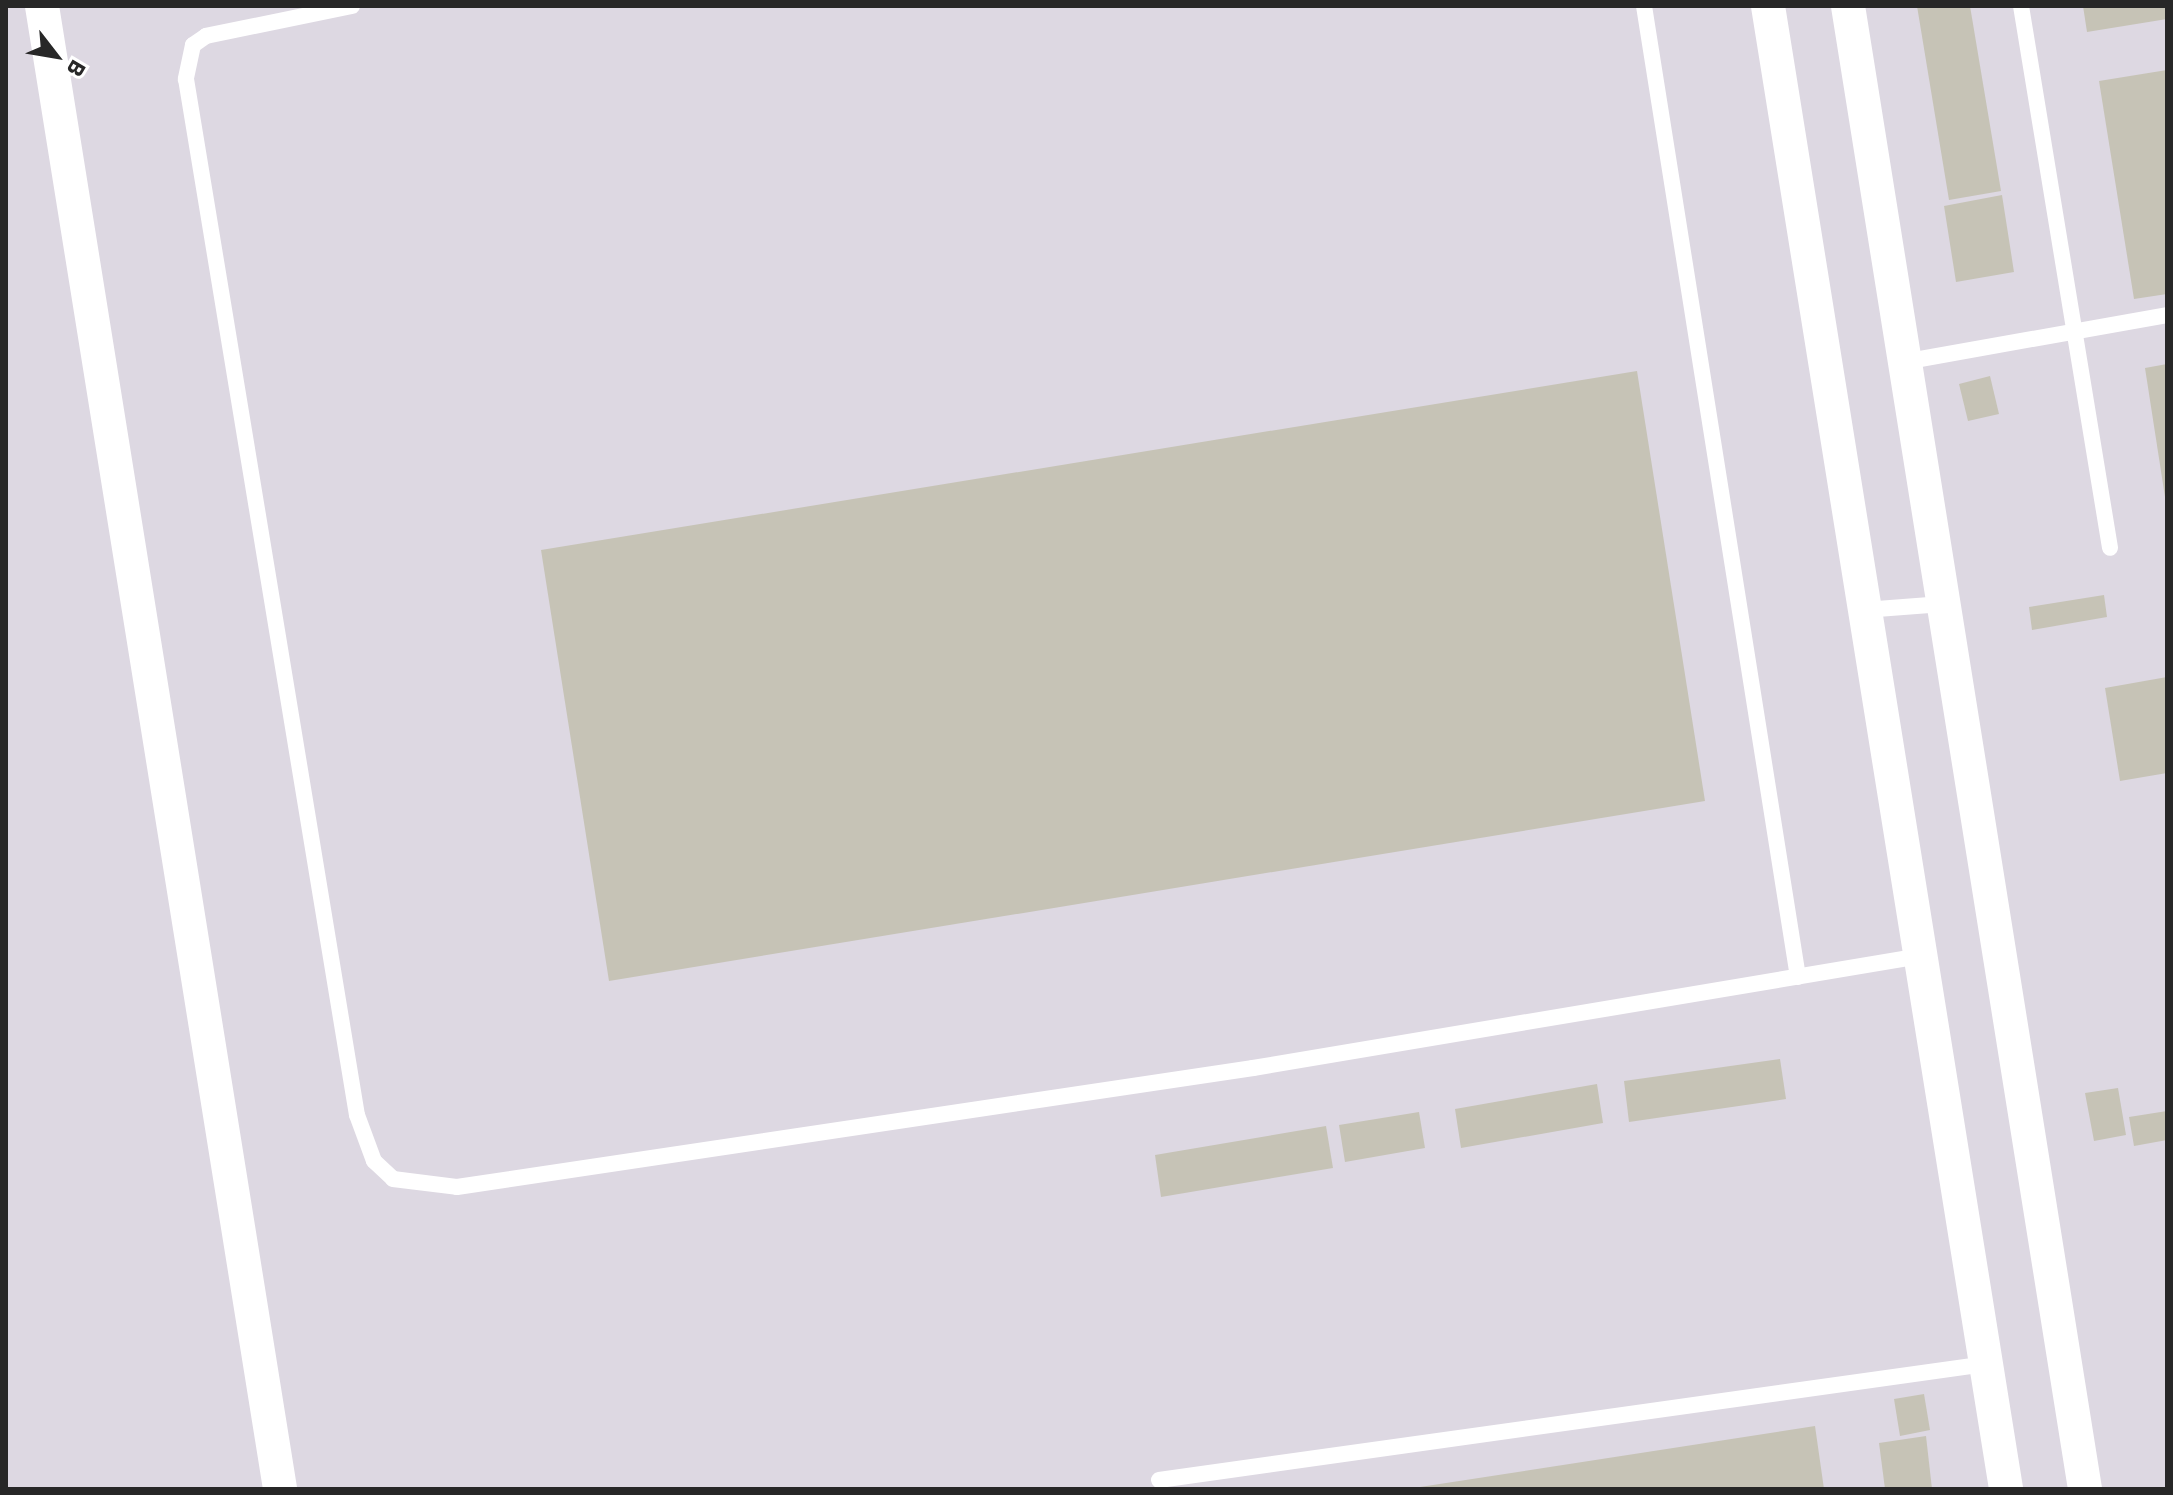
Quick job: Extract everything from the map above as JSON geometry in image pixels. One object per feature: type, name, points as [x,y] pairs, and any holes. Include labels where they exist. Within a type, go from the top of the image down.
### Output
[{"type":"street","points":[[42,6],[280,1489]]},
{"type":"street","points":[[1768,6],[2006,1489]]},
{"type":"street","points":[[1848,6],[1909,361],[1943,604],[2085,1489]]},
{"type":"lane","points":[[352,6],[206,36],[193,45],[186,79],[357,1115],[374,1161],[393,1179],[457,1187],[1253,1068],[1920,956]]},
{"type":"lane","points":[[1644,6],[1798,977]]},
{"type":"lane","points":[[2021,6],[2110,548]]},
{"type":"lane","points":[[1909,361],[2167,315]]},
{"type":"lane","points":[[1864,610],[1943,604]]},
{"type":"lane","points":[[1159,1480],[1985,1364]]},
{"type":"shaded area","points":[[6,6],[2167,6],[2167,1489],[6,1489]]},
{"type":"building","points":[[1917,6],[1970,6],[2001,191],[1949,200]]},
{"type":"building","points":[[2083,6],[2167,6],[2167,19],[2087,32]]},
{"type":"building","points":[[2167,70],[2167,294],[2134,299],[2099,81]]},
{"type":"building","points":[[2002,195],[2014,272],[1956,282],[1944,206]]},
{"type":"building","points":[[2167,364],[2167,497],[2165,497],[2145,368]]},
{"type":"building","points":[[1637,371],[1705,801],[609,981],[541,550]]},
{"type":"building","points":[[1990,376],[1999,414],[1968,421],[1959,384]]},
{"type":"building","points":[[2104,595],[2107,617],[2032,630],[2029,607]]},
{"type":"building","points":[[2167,677],[2167,773],[2120,781],[2105,688]]},
{"type":"building","points":[[1780,1059],[1786,1099],[1629,1122],[1624,1081]]},
{"type":"building","points":[[1597,1084],[1603,1123],[1461,1148],[1455,1109]]},
{"type":"building","points":[[2118,1088],[2126,1135],[2094,1141],[2085,1093]]},
{"type":"building","points":[[2167,1111],[2167,1140],[2134,1146],[2129,1117]]},
{"type":"building","points":[[1419,1112],[1425,1148],[1345,1162],[1339,1125]]},
{"type":"building","points":[[1326,1126],[1333,1168],[1161,1197],[1155,1155]]},
{"type":"building","points":[[1924,1394],[1930,1430],[1900,1436],[1894,1399]]},
{"type":"building","points":[[1815,1426],[1824,1489],[1420,1489],[1420,1487]]},
{"type":"building","points":[[1926,1436],[1932,1489],[1885,1489],[1879,1443]]}]
